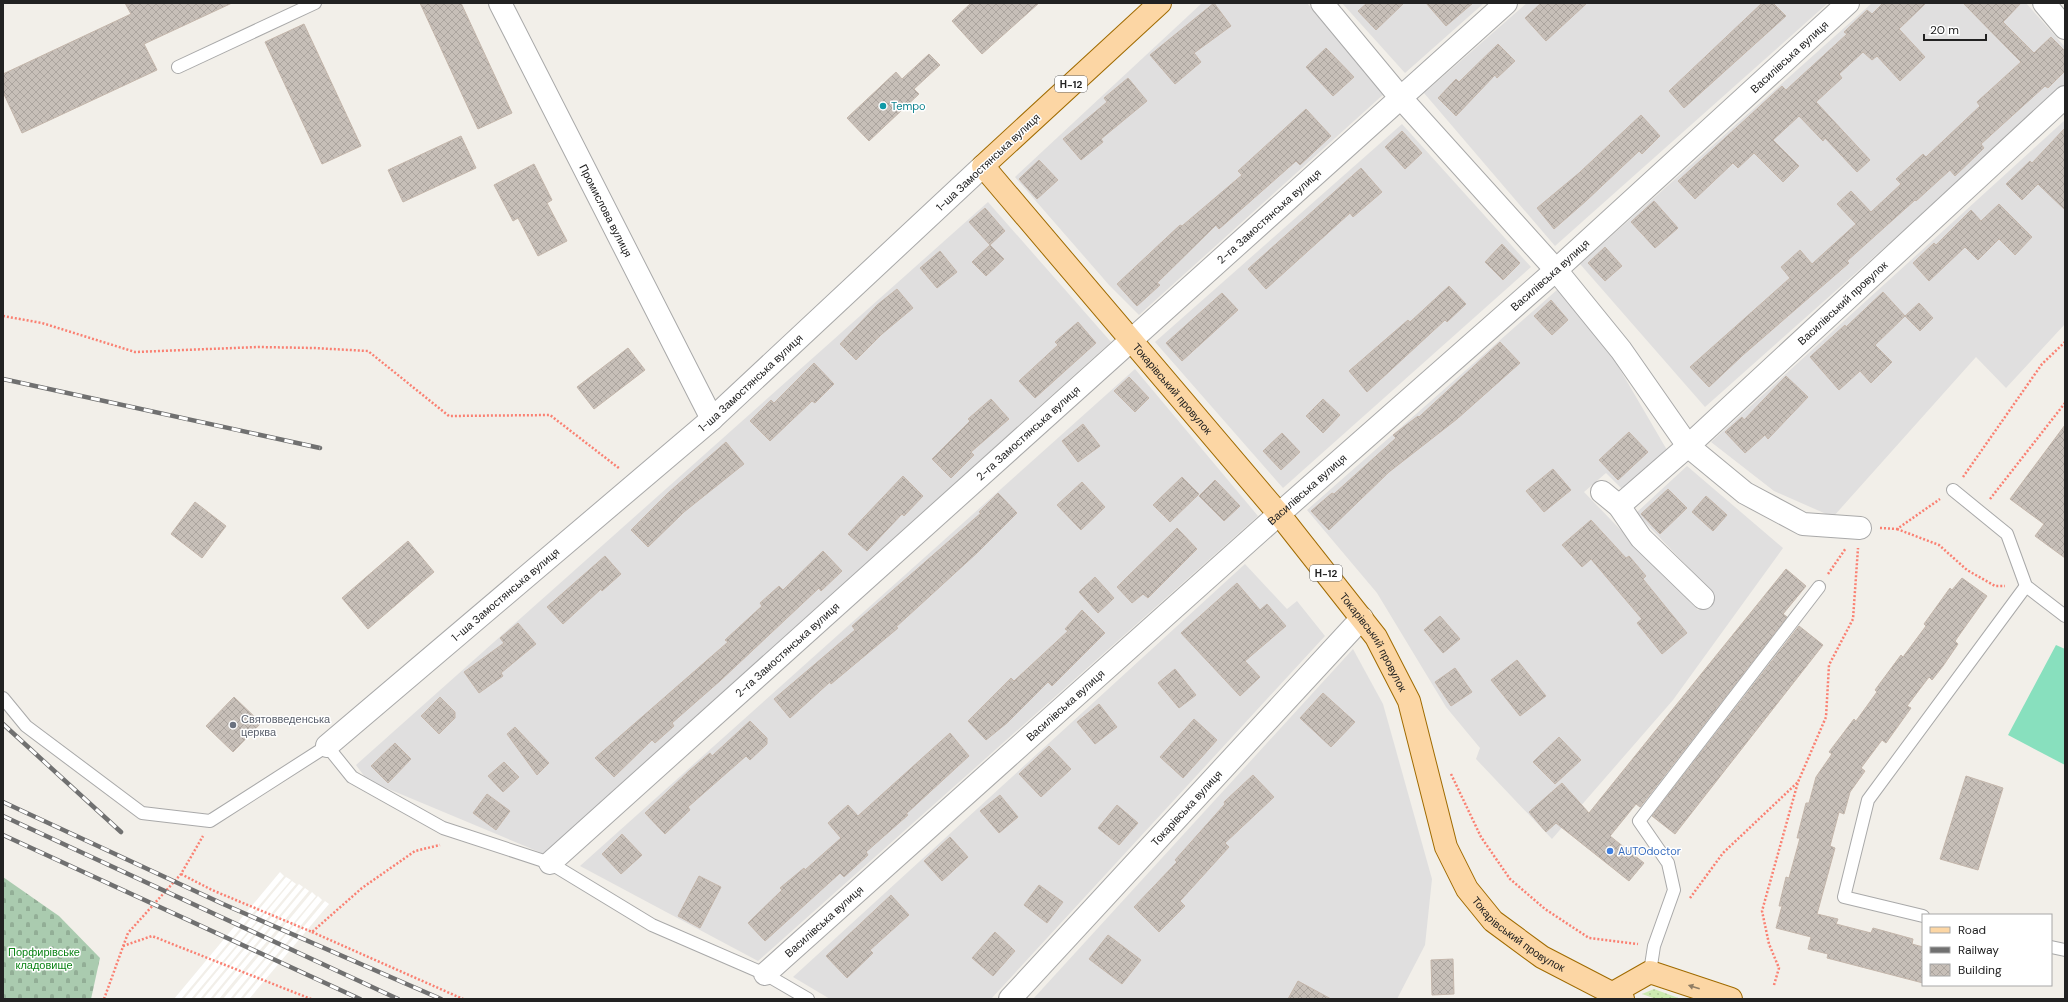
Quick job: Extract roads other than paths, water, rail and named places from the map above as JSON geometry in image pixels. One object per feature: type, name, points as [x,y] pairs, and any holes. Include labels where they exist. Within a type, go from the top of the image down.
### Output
[{"type":"main road","name":"1-ша Замостянська вулиця","points":[[983,166],[1160,3]]},
{"type":"main road","name":"Токарівський провулок","points":[[983,166],[1279,514],[1376,637],[1409,701],[1446,847],[1467,889],[1493,921],[1542,957],[1618,996]]},
{"type":"main road","points":[[1618,996],[1650,972],[1731,999]]},
{"type":"street","name":"Промислова вулиця","points":[[500,3],[712,419]]},
{"type":"street","points":[[1322,3],[1400,97],[1556,270],[1621,350],[1688,446],[1745,494],[1803,524],[1860,528]]},
{"type":"street","name":"2-га Замостянська вулиця","points":[[550,863],[1506,3]]},
{"type":"street","name":"Василівська вулиця","points":[[765,974],[1279,514],[1556,270],[1848,3]]},
{"type":"street","points":[[2044,3],[2065,28]]},
{"type":"street","name":"Василівський провулок","points":[[1619,506],[1688,446],[2065,97]]},
{"type":"street","name":"1-ша Замостянська вулиця","points":[[327,746],[712,419],[983,166]]},
{"type":"street","points":[[1602,492],[1619,506],[1641,538],[1703,598]]},
{"type":"street","name":"Токарівська вулиця","points":[[1010,999],[1362,618]]},
{"type":"lane","points":[[178,67],[315,3]]},
{"type":"lane","points":[[1953,490],[2007,534],[2026,586],[2065,616]]},
{"type":"lane","points":[[1922,916],[1844,897],[1868,800],[2026,586]]},
{"type":"lane","points":[[1650,972],[1654,946],[1674,890],[1668,863],[1640,821],[1819,587]]},
{"type":"lane","points":[[3,698],[26,726],[142,813],[210,821],[327,746],[352,777],[443,828],[550,863],[652,926],[765,974],[808,999]]},
{"type":"lane","points":[[2052,947],[2065,950]]},
{"type":"railway","points":[[3,379],[320,448]]},
{"type":"railway","points":[[3,724],[121,832]]},
{"type":"railway","points":[[3,802],[223,904],[441,999]]},
{"type":"railway","points":[[3,816],[398,999]]},
{"type":"railway","points":[[3,835],[360,999]]},
{"type":"place","name":"Tempo","points":[[883,106]]},
{"type":"place","name":"Святовведенська церква","points":[[233,725]]},
{"type":"place","name":"AUTOdoctor","points":[[1610,851]]},
{"type":"park label","name":"Порфирівське кладовище","points":[[44,958]]}]
